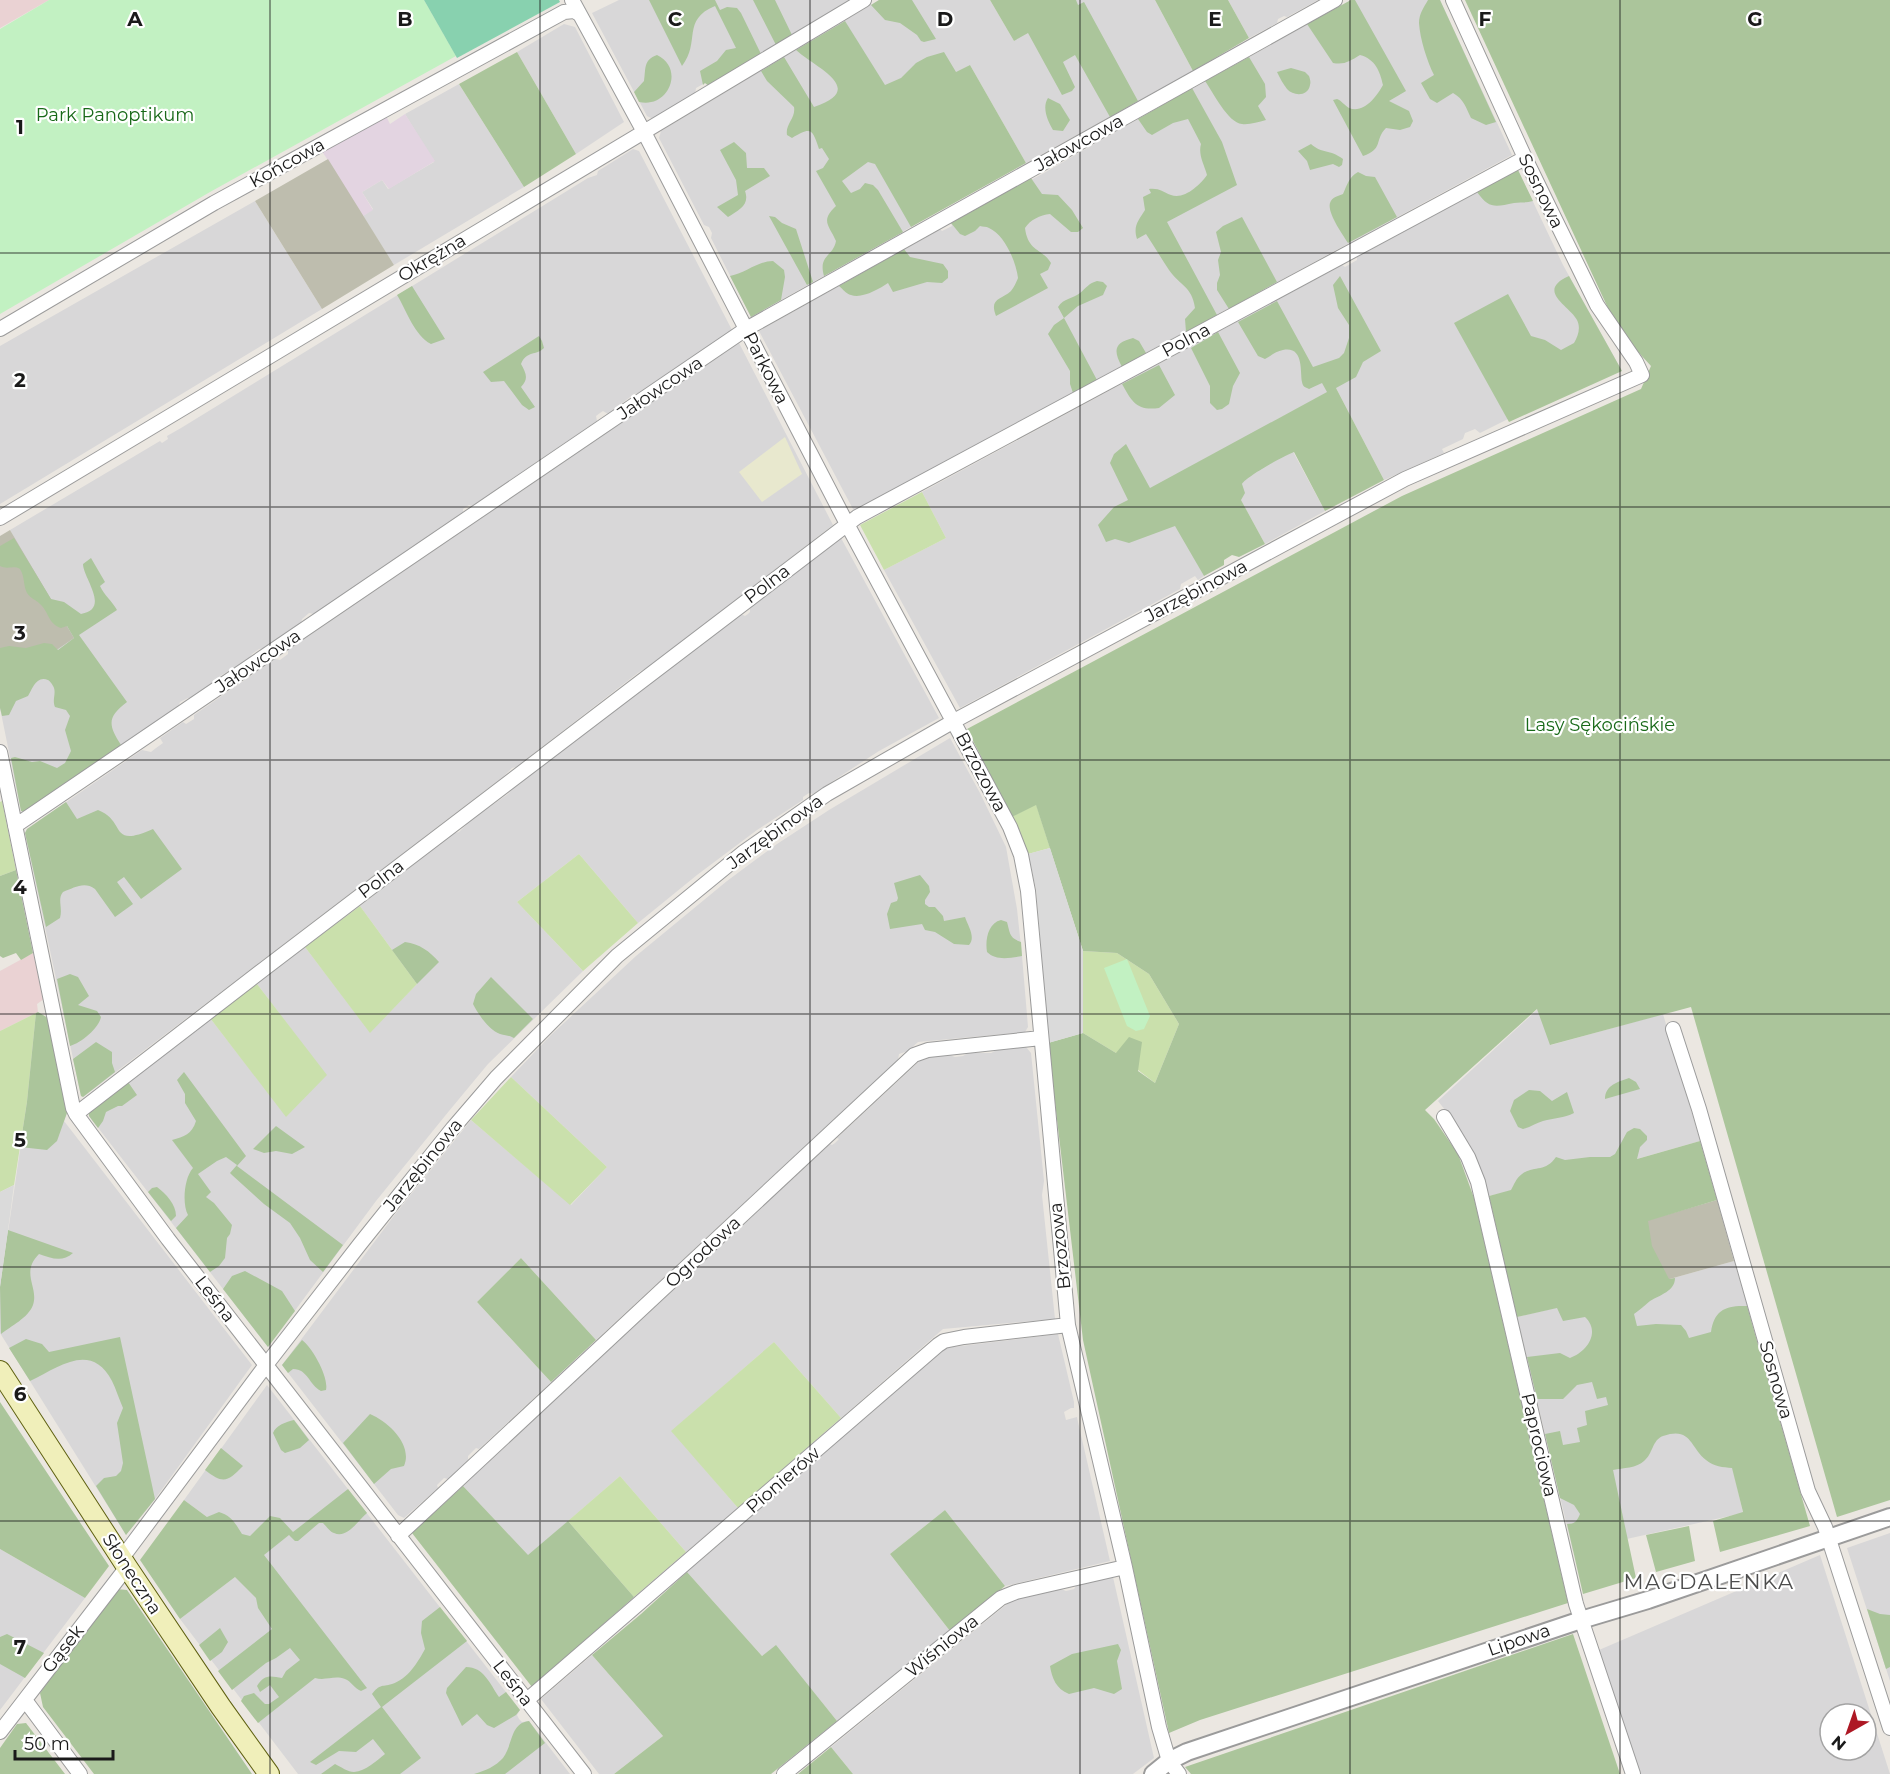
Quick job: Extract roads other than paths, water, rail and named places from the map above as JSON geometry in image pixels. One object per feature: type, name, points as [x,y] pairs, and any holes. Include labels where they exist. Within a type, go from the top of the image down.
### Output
[{"type":"main road","name":"Słoneczna","points":[[0,1371],[124,1563],[268,1774]]},
{"type":"street","name":"Parkowa","points":[[572,0],[644,132],[847,524],[954,721]]},
{"type":"street","name":"Okrężna","points":[[0,518],[864,0]]},
{"type":"street","name":"Jałowcowa","points":[[15,826],[746,329],[1335,0]]},
{"type":"street","name":"Sosnowa","points":[[1453,0],[1525,158],[1597,305],[1636,362],[1642,375]]},
{"type":"street","name":"Końcowa","points":[[0,329],[214,203],[554,18],[569,11],[579,14]]},
{"type":"street","name":"Polna","points":[[76,1114],[847,524],[1525,158]]},
{"type":"street","name":"Jarzębinowa","points":[[124,1563],[266,1365],[453,1128],[496,1078],[617,956],[744,852],[827,794],[954,721],[1405,479],[1642,375]]},
{"type":"street","name":"Brzozowa","points":[[954,721],[1010,827],[1020,851],[1028,891],[1068,1325],[1125,1567],[1159,1727],[1174,1768]]},
{"type":"street","name":"Leśna","points":[[0,752],[76,1114],[266,1365],[584,1774]]},
{"type":"street","name":"Sosnowa","points":[[1673,1029],[1699,1109],[1808,1491],[1828,1537],[1890,1728]]},
{"type":"street","name":"Ogrodowa","points":[[398,1536],[914,1055],[925,1051],[1041,1038]]},
{"type":"street","name":"Paprociowa","points":[[1444,1117],[1468,1157],[1478,1182],[1581,1620],[1633,1774]]},
{"type":"street","name":"Pionierów","points":[[527,1700],[938,1345],[944,1341],[964,1337],[1068,1325]]},
{"type":"street","name":"Lipowa","points":[[1154,1774],[1174,1768],[1178,1756],[1198,1748],[1581,1620],[1648,1600],[1890,1517]]},
{"type":"street","name":"Gąsek","points":[[0,1732],[124,1563]]},
{"type":"street","name":"Wiśniowa","points":[[784,1774],[1001,1598],[1016,1592],[1125,1567]]},
{"type":"street","points":[[25,1700],[80,1774]]},
{"type":"district","name":"MAGDALENKA","points":[[1709,1582]]},
{"type":"park label","name":"Park Panoptikum","points":[[115,115]]},
{"type":"park label","name":"Lasy Sękocińskie","points":[[1600,725]]}]
